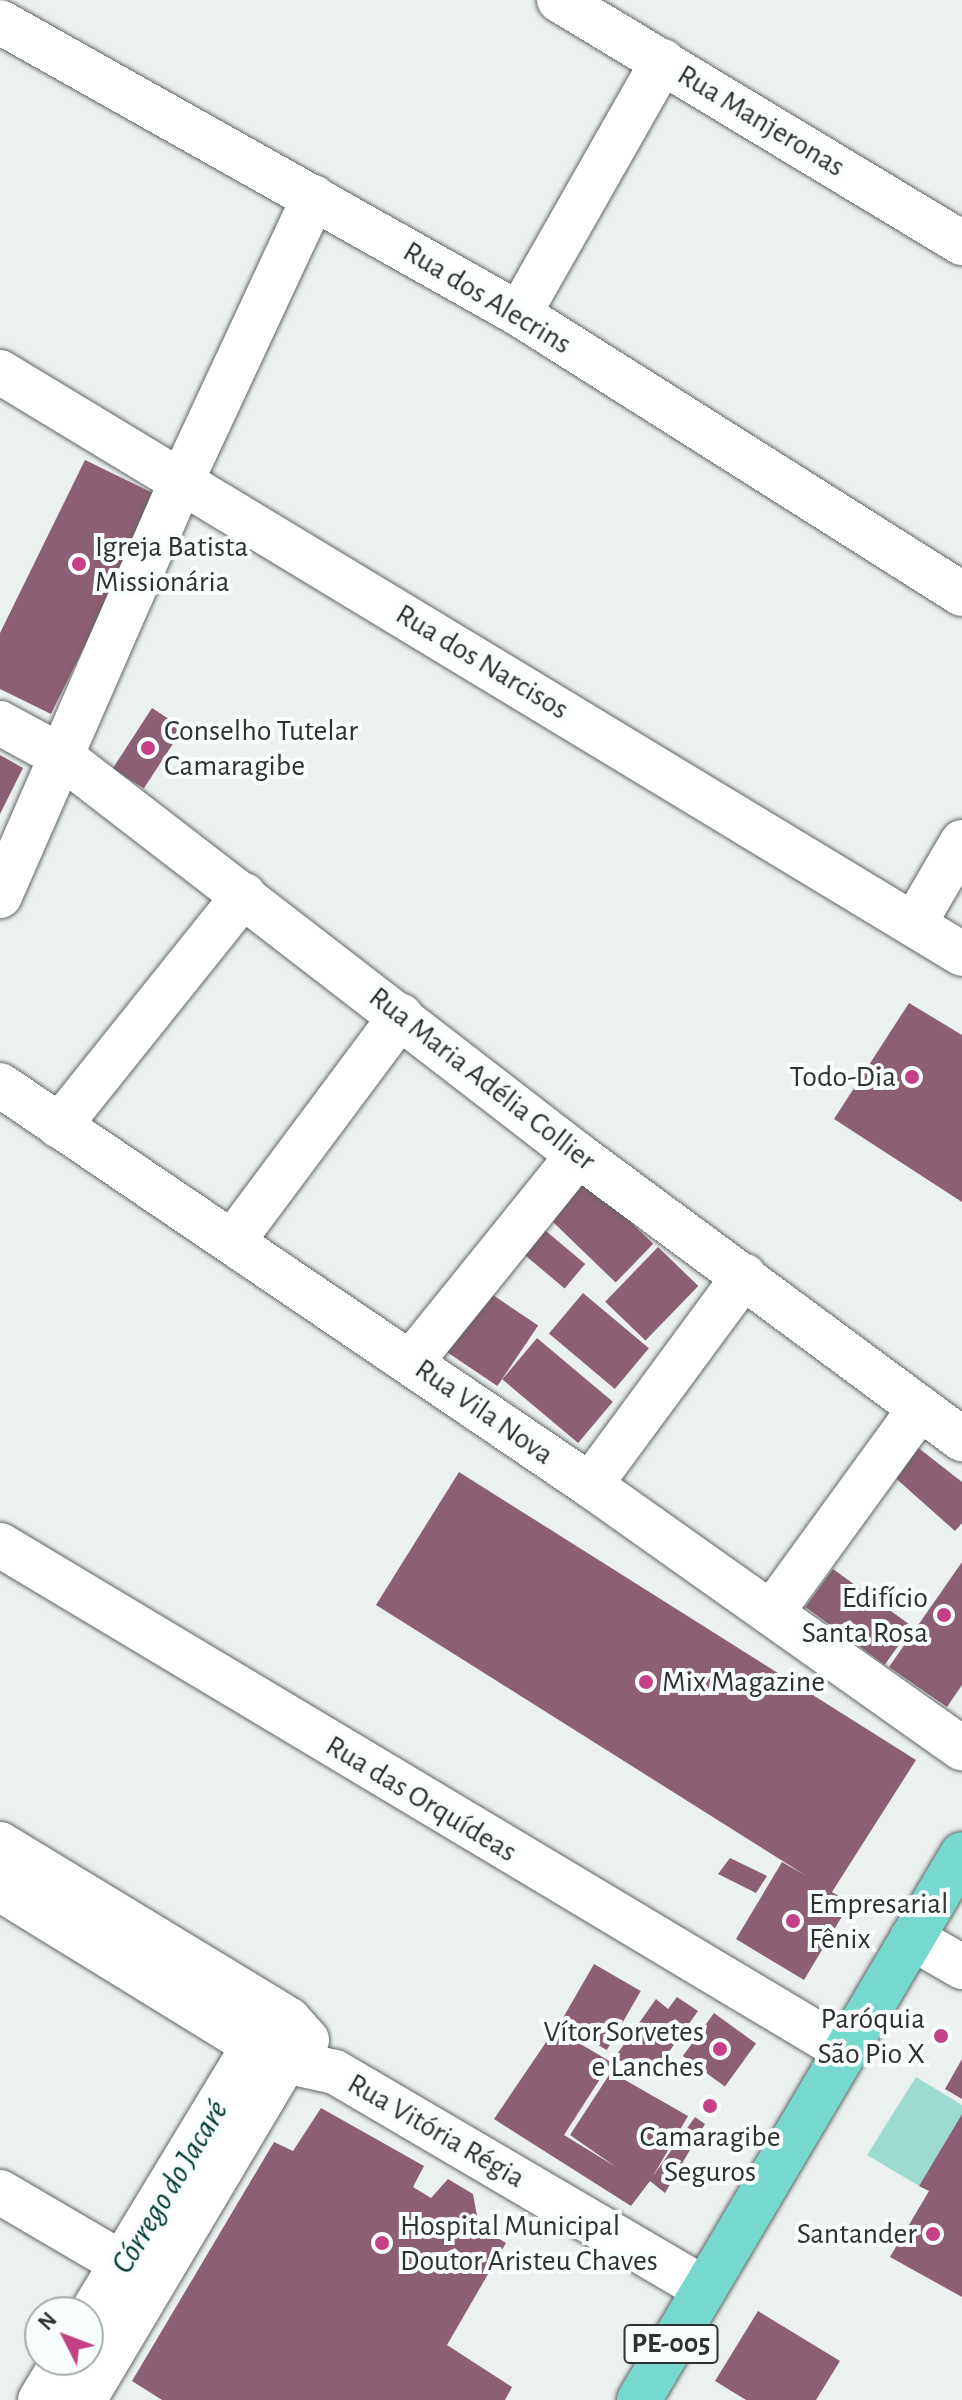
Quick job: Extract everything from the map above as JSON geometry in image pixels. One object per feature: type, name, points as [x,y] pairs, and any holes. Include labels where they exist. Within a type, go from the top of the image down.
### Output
[{"type":"main road","name":"PE-005","points":[[639,2400],[962,1854]]},
{"type":"street","name":"Rua Manjeronas","points":[[559,0],[962,243]]},
{"type":"street","name":"Rua dos Alecrins","points":[[0,22],[519,314],[962,594]]},
{"type":"street","points":[[519,314],[663,61]]},
{"type":"street","points":[[0,896],[182,480],[314,197]]},
{"type":"street","name":"Rua dos Narcisos","points":[[0,372],[962,954]]},
{"type":"street","name":"Rua Maria Adélia Collier","points":[[0,723],[61,756],[578,1155],[962,1439]]},
{"type":"street","points":[[914,924],[962,842]]},
{"type":"street","points":[[59,1126],[244,895]]},
{"type":"street","points":[[233,1241],[401,1016]]},
{"type":"street","name":"Rua Vila Nova","points":[[0,1085],[590,1485],[962,1748]]},
{"type":"street","points":[[411,1362],[578,1155]]},
{"type":"street","points":[[590,1485],[744,1276]]},
{"type":"street","points":[[772,1612],[920,1408]]},
{"type":"street","name":"Rua das Orquídeas","points":[[0,1545],[844,2050]]},
{"type":"street","name":"Rua Vitória Régia","points":[[0,1844],[276,2042]]},
{"type":"street","name":"Rua Vitória Régia","points":[[0,1889],[335,2072],[703,2288]]},
{"type":"street","points":[[912,1938],[962,1967]]},
{"type":"street","points":[[102,2296],[121,2263],[276,2042]]},
{"type":"street","points":[[84,2400],[276,2042]]},
{"type":"street","points":[[0,2192],[121,2263]]},
{"type":"street","points":[[40,2400],[54,2376]]},
{"type":"green space","points":[[916,2077],[962,2105],[962,2114],[919,2186],[867,2155]]},
{"type":"building","name":"Igreja Batista Missionária","points":[[85,460],[159,496],[51,714],[0,689],[0,633]]},
{"type":"building","name":"Conselho Tutelar Camaragibe","points":[[152,708],[183,728],[144,789],[113,768]]},
{"type":"building","points":[[0,755],[23,768],[0,814]]},
{"type":"building","name":"Todo-Dia","points":[[909,1003],[962,1035],[962,1202],[834,1119]]},
{"type":"building","points":[[582,1175],[653,1244],[616,1283],[544,1214]]},
{"type":"building","points":[[540,1226],[585,1264],[565,1288],[519,1251]]},
{"type":"building","points":[[658,1247],[698,1286],[645,1341],[605,1302]]},
{"type":"building","points":[[481,1287],[538,1326],[497,1386],[440,1348]]},
{"type":"building","points":[[583,1293],[649,1348],[615,1389],[549,1334]]},
{"type":"building","points":[[537,1338],[613,1402],[578,1443],[502,1379]]},
{"type":"building","points":[[916,1446],[962,1482],[962,1523],[955,1531],[892,1475]]},
{"type":"building","name":"Mix Magazine","points":[[459,1472],[916,1760],[832,1892],[850,1903],[804,1980],[736,1939],[782,1862],[805,1875],[376,1605]]},
{"type":"building","name":"Edifício Santa Rosa","points":[[962,1562],[962,1685],[947,1707],[889,1667]]},
{"type":"building","points":[[833,1569],[912,1627],[885,1665],[805,1607]]},
{"type":"building","points":[[730,1858],[767,1876],[756,1893],[718,1874]]},
{"type":"building","points":[[594,1964],[641,1991],[607,2050],[560,2023]]},
{"type":"building","points":[[677,1997],[698,2011],[649,2080],[615,2057],[656,1999],[668,2009]]},
{"type":"building","name":"Vítor Sorvetes e Lanches","points":[[714,2013],[756,2044],[725,2086],[683,2056]]},
{"type":"building","points":[[555,2029],[611,2062],[564,2135],[616,2167],[570,2135],[611,2072],[688,2116],[653,2176],[695,2117],[705,2124],[665,2193],[650,2181],[631,2206],[494,2119]]},
{"type":"building","points":[[962,2059],[962,2099],[945,2089]]},
{"type":"building","name":"Hospital Municipal Doutor Aristeu Chaves","points":[[321,2108],[424,2166],[413,2187],[431,2198],[448,2179],[473,2194],[479,2227],[506,2243],[447,2345],[512,2387],[505,2400],[162,2400],[132,2381],[274,2142],[293,2151]]},
{"type":"building","name":"Santander","points":[[962,2114],[962,2297],[890,2257],[929,2191],[919,2186]]},
{"type":"building","points":[[758,2311],[840,2361],[816,2400],[746,2400],[715,2381]]},
{"type":"place","name":"Igreja Batista Missionária","points":[[79,564]]},
{"type":"place","name":"Conselho Tutelar Camaragibe","points":[[148,748]]},
{"type":"place","name":"Todo-Dia","points":[[912,1077]]},
{"type":"place","name":"Edifício Santa Rosa","points":[[944,1615]]},
{"type":"place","name":"Mix Magazine","points":[[646,1682]]},
{"type":"place","name":"Empresarial Fênix","points":[[793,1921]]},
{"type":"place","name":"Paróquia São Pio X","points":[[941,2036]]},
{"type":"place","name":"Vítor Sorvetes e Lanches","points":[[720,2049]]},
{"type":"place","name":"Camaragibe Seguros","points":[[710,2106]]},
{"type":"place","name":"Santander","points":[[933,2234]]},
{"type":"place","name":"Hospital Municipal Doutor Aristeu Chaves","points":[[382,2243]]},
{"type":"water label","name":"Córrego do Jacaré","points":[[170,2187]]}]
